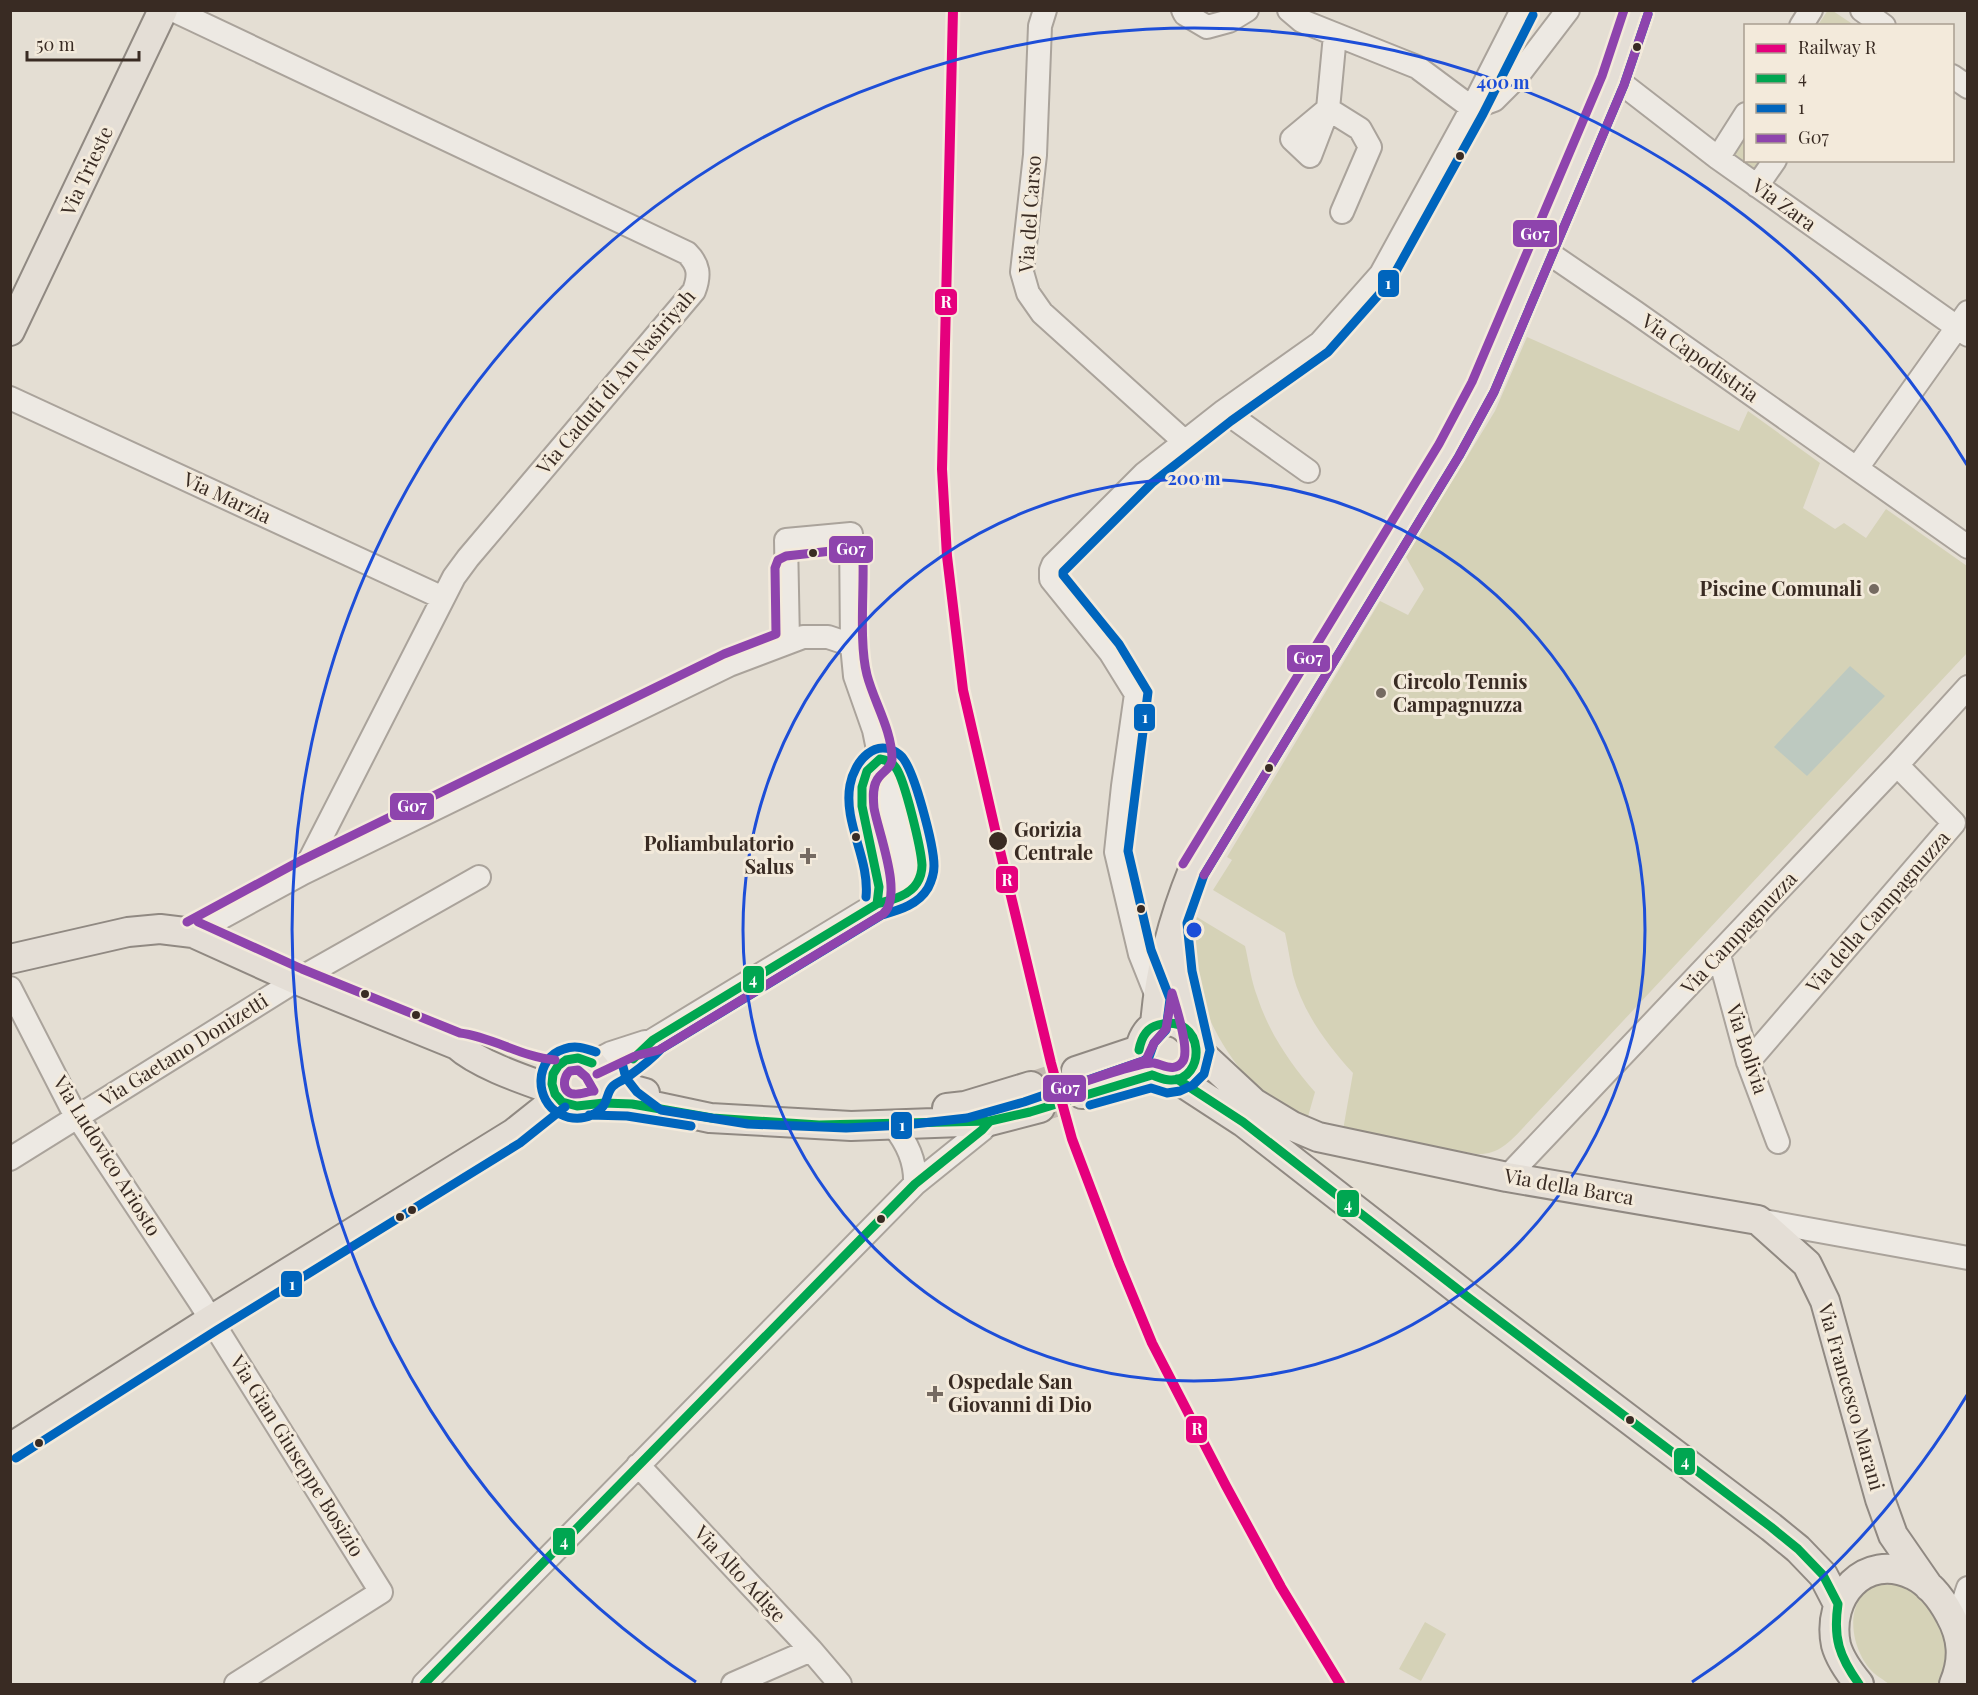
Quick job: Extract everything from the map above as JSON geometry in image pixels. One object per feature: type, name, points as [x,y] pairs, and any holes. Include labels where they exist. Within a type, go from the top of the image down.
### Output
[{"type":"main road","name":"Via Trieste","points":[[10,331],[163,10]]},
{"type":"main road","points":[[1637,10],[1613,80],[1483,387],[1449,450],[1193,870],[1167,951],[1156,1012],[1139,1050],[1142,1065],[1243,1122],[1787,1540],[1823,1575],[1838,1604]]},
{"type":"main road","points":[[1139,1050],[1079,1083],[1186,1075],[1193,1068],[1195,1043],[1180,973],[1175,922]]},
{"type":"main road","points":[[10,959],[128,932],[160,929],[194,933],[297,980],[457,1045],[471,1045],[536,1070],[555,1087],[567,1104],[574,1106],[594,1082]]},
{"type":"main road","points":[[1156,1012],[1167,1022],[1181,1025],[1195,1043]]},
{"type":"main road","name":"Via della Barca","points":[[1195,1043],[1254,1103],[1292,1126],[1318,1137],[1507,1177],[1758,1220]]},
{"type":"main road","points":[[11,1448],[211,1320],[514,1133],[555,1087],[560,1063],[571,1058],[582,1058],[594,1082],[619,1102],[710,1118],[851,1126],[990,1120],[1036,1097],[873,1115],[748,1112],[664,1098],[594,1082]]},
{"type":"main road","name":"Via Francesco Marani","points":[[1758,1220],[1807,1264],[1825,1301],[1880,1498],[1893,1535],[1929,1587],[1940,1598],[1959,1630]]},
{"type":"main road","points":[[1859,1684],[1846,1667],[1836,1646],[1834,1622],[1838,1604],[1850,1583],[1872,1571],[1892,1570],[1914,1576],[1929,1587]]},
{"type":"main road","points":[[1955,1683],[1959,1672],[1962,1647],[1959,1630]]},
{"type":"street","name":"Via Caduti di An Nasiriyah","points":[[173,10],[687,253],[698,269],[694,291],[468,558],[443,598],[303,873]]},
{"type":"street","points":[[1183,10],[1185,14],[1207,27],[1229,21],[1247,10]]},
{"type":"street","points":[[1289,10],[1302,21],[1417,67],[1472,108]]},
{"type":"street","points":[[1156,1012],[1116,852],[1136,694],[1110,652],[1052,579],[1051,570],[1053,565],[1144,474],[1227,409],[1320,343],[1381,274],[1472,108],[1522,10]]},
{"type":"street","points":[[1472,108],[1494,100],[1508,86],[1568,10]]},
{"type":"street","points":[[1802,24],[1811,10]]},
{"type":"street","name":"Via del Carso","points":[[1039,16],[1035,155],[1022,272],[1028,293],[1042,313],[1185,442]]},
{"type":"street","points":[[1335,35],[1328,110],[1360,129],[1370,147],[1342,212]]},
{"type":"street","points":[[1954,77],[1968,87]]},
{"type":"street","name":"Via Zara","points":[[1613,80],[1625,86],[1757,186],[1964,325]]},
{"type":"street","points":[[1718,158],[1744,117]]},
{"type":"street","points":[[1757,186],[1774,162]]},
{"type":"street","name":"Via Capodistria","points":[[1541,251],[1553,256],[1635,312],[1968,547]]},
{"type":"street","points":[[1857,468],[1964,325]]},
{"type":"street","name":"Via Marzia","points":[[10,398],[443,598]]},
{"type":"street","points":[[1227,409],[1308,471]]},
{"type":"street","points":[[594,1082],[633,1059],[653,1040],[877,904],[888,897],[893,890],[900,874],[901,859],[881,774],[875,764],[873,730],[855,676],[852,645],[851,534],[786,540],[788,642]]},
{"type":"street","points":[[194,933],[303,873],[729,664],[803,637],[828,637],[852,645]]},
{"type":"street","name":"Via Campagnuzza","points":[[1507,1177],[1719,955],[1968,687]]},
{"type":"street","name":"Via della Campagnuzza","points":[[1748,1062],[1954,823],[1897,765]]},
{"type":"street","name":"Via Gaetano Donizetti","points":[[10,1159],[297,980],[480,877]]},
{"type":"street","name":"Via Bolivia","points":[[1719,955],[1748,1062],[1778,1142]]},
{"type":"street","name":"Via Ludovico Ariosto","points":[[10,988],[71,1107],[211,1320]]},
{"type":"street","points":[[594,1082],[631,1045],[653,1040]]},
{"type":"street","points":[[633,1059],[637,1072],[664,1098]]},
{"type":"street","points":[[424,1684],[915,1184],[982,1130],[990,1120]]},
{"type":"street","points":[[893,1125],[904,1139],[913,1160],[916,1171],[915,1184]]},
{"type":"street","name":"Via della Barca","points":[[1758,1220],[1968,1258]]},
{"type":"street","name":"Via Gian Giuseppe Bosizio","points":[[211,1320],[381,1592],[236,1684]]},
{"type":"street","name":"Via Alto Adige","points":[[638,1465],[840,1684]]},
{"type":"street","points":[[1959,1630],[1968,1588]]},
{"type":"street","points":[[733,1684],[811,1650]]},
{"type":"shaded area","points":[[1828,10],[1852,24],[1819,24]]},
{"type":"shaded area","points":[[1744,134],[1744,162],[1766,162],[1755,176],[1729,157]]},
{"type":"shaded area","points":[[1527,337],[1739,431],[1748,411],[1820,463],[1803,508],[1835,529],[1844,523],[1866,538],[1886,509],[1967,566],[1967,653],[1517,1134],[1497,1150],[1477,1154],[1343,1130],[1353,1073],[1325,1039],[1303,1002],[1293,975],[1285,933],[1213,890],[1232,860],[1227,857],[1380,601],[1408,615],[1424,589],[1406,557],[1495,411]]},
{"type":"shaded area","points":[[1850,666],[1885,696],[1807,776],[1774,747]]},
{"type":"shaded area","points":[[1197,917],[1245,946],[1255,990],[1268,1023],[1289,1059],[1315,1092],[1307,1120],[1272,1099],[1254,1084],[1219,1038],[1202,1001],[1196,981],[1192,944]]},
{"type":"shaded area","points":[[1893,1584],[1909,1589],[1921,1598],[1939,1620],[1947,1646],[1948,1660],[1937,1684],[1890,1684],[1879,1677],[1862,1657],[1856,1643],[1854,1629],[1854,1615],[1858,1602],[1866,1592],[1879,1585]]},
{"type":"shaded area","points":[[1425,1622],[1446,1634],[1421,1681],[1399,1669]]},
{"type":"tunnel","points":[[1031,1086],[1076,1071]]},
{"type":"tunnel","points":[[1040,1108],[1082,1094]]},
{"type":"rail line","name":"R","points":[[953,10],[942,469],[947,556],[963,690],[998,842],[1051,1063],[1072,1139],[1119,1263],[1152,1343],[1226,1486],[1281,1587],[1340,1684]]},
{"type":"transit line","name":"G07","points":[[1183,864],[1439,444],[1472,382],[1602,76],[1624,10]]},
{"type":"transit line","name":"1","points":[[1090,1105],[1151,1088],[1167,1093],[1180,1091],[1193,1085],[1204,1074],[1210,1050],[1192,971],[1187,923],[1204,875],[1459,456],[1494,392],[1624,85],[1648,14]]},
{"type":"transit line","name":"G07","points":[[1204,875],[1459,456],[1494,392],[1624,85],[1648,14]]},
{"type":"transit line","name":"1","points":[[622,1063],[626,1078],[637,1092],[661,1110],[748,1124],[846,1128],[905,1125],[967,1118],[1024,1102],[1149,1057],[1154,1043],[1166,1030],[1170,999],[1151,950],[1128,851],[1148,692],[1119,644],[1063,575],[1063,572],[1152,483],[1231,421],[1328,352],[1390,282],[1483,114],[1533,15]]},
{"type":"transit line","name":"G07","points":[[187,922],[298,862],[724,654],[776,634],[775,568],[778,560],[786,556],[857,550],[863,560],[862,634],[867,675],[886,727],[891,748],[892,762],[877,780],[873,796],[888,863],[891,893],[889,905],[883,914],[659,1050],[635,1056],[597,1074]]},
{"type":"transit line","name":"1","points":[[596,1052],[572,1047],[554,1054],[547,1061],[541,1080],[545,1100],[551,1108],[568,1117],[584,1118],[592,1115],[602,1108],[610,1089],[616,1083],[641,1067],[661,1049],[882,915],[908,906],[924,894],[931,881],[934,866],[931,842],[917,790],[900,755],[883,748],[875,750],[861,760],[850,785],[850,813],[864,869],[866,897]]},
{"type":"transit line","name":"4","points":[[880,759],[893,764],[900,775],[912,815],[922,865],[914,887],[899,897],[877,904],[879,887],[862,806],[862,787],[867,771],[880,759]]},
{"type":"transit line","name":"4","points":[[633,1059],[653,1040],[877,904]]},
{"type":"transit line","name":"G07","points":[[198,922],[302,969],[460,1033],[484,1038],[530,1055],[555,1060]]},
{"type":"transit line","name":"G07","points":[[1172,993],[1185,1047],[1185,1055],[1180,1065],[1173,1067],[1154,1063],[1134,1066],[1048,1094],[1146,1060],[1154,1043],[1166,1029],[1172,993]]},
{"type":"transit line","name":"4","points":[[1139,1050],[1145,1034],[1158,1025],[1174,1024],[1185,1028],[1193,1037],[1196,1048],[1195,1060],[1190,1070],[1182,1078],[1170,1080],[1152,1075]]},
{"type":"transit line","name":"4","points":[[592,1063],[578,1058],[566,1060],[558,1066],[553,1074],[552,1084],[555,1094],[562,1102],[577,1106],[604,1103],[632,1104],[712,1118],[819,1125],[990,1121],[1030,1112],[1152,1075]]},
{"type":"transit line","name":"G07","points":[[578,1070],[586,1077],[594,1091],[576,1094],[567,1091],[564,1084],[566,1077],[570,1071],[578,1070]]},
{"type":"transit line","name":"4","points":[[1177,1079],[1243,1122],[1469,1298],[1771,1527],[1798,1549],[1823,1575],[1838,1604]]},
{"type":"transit line","name":"1","points":[[16,1458],[217,1330],[520,1143],[565,1107]]},
{"type":"transit line","name":"1","points":[[589,1115],[627,1116],[691,1126]]},
{"type":"transit line","name":"4","points":[[424,1684],[915,1184],[990,1121]]},
{"type":"transit line","name":"4","points":[[1838,1604],[1836,1627],[1839,1646],[1859,1684]]},
{"type":"place","name":"Piscine Comunali","points":[[1874,589]]},
{"type":"place","name":"Circolo Tennis Campagnuzza","points":[[1381,693]]},
{"type":"place","name":"Gorizia Centrale","points":[[998,841]]},
{"type":"place","name":"Poliambulatorio Salus","points":[[808,856]]},
{"type":"place","name":"Ospedale San Giovanni di Dio","points":[[935,1394]]}]
